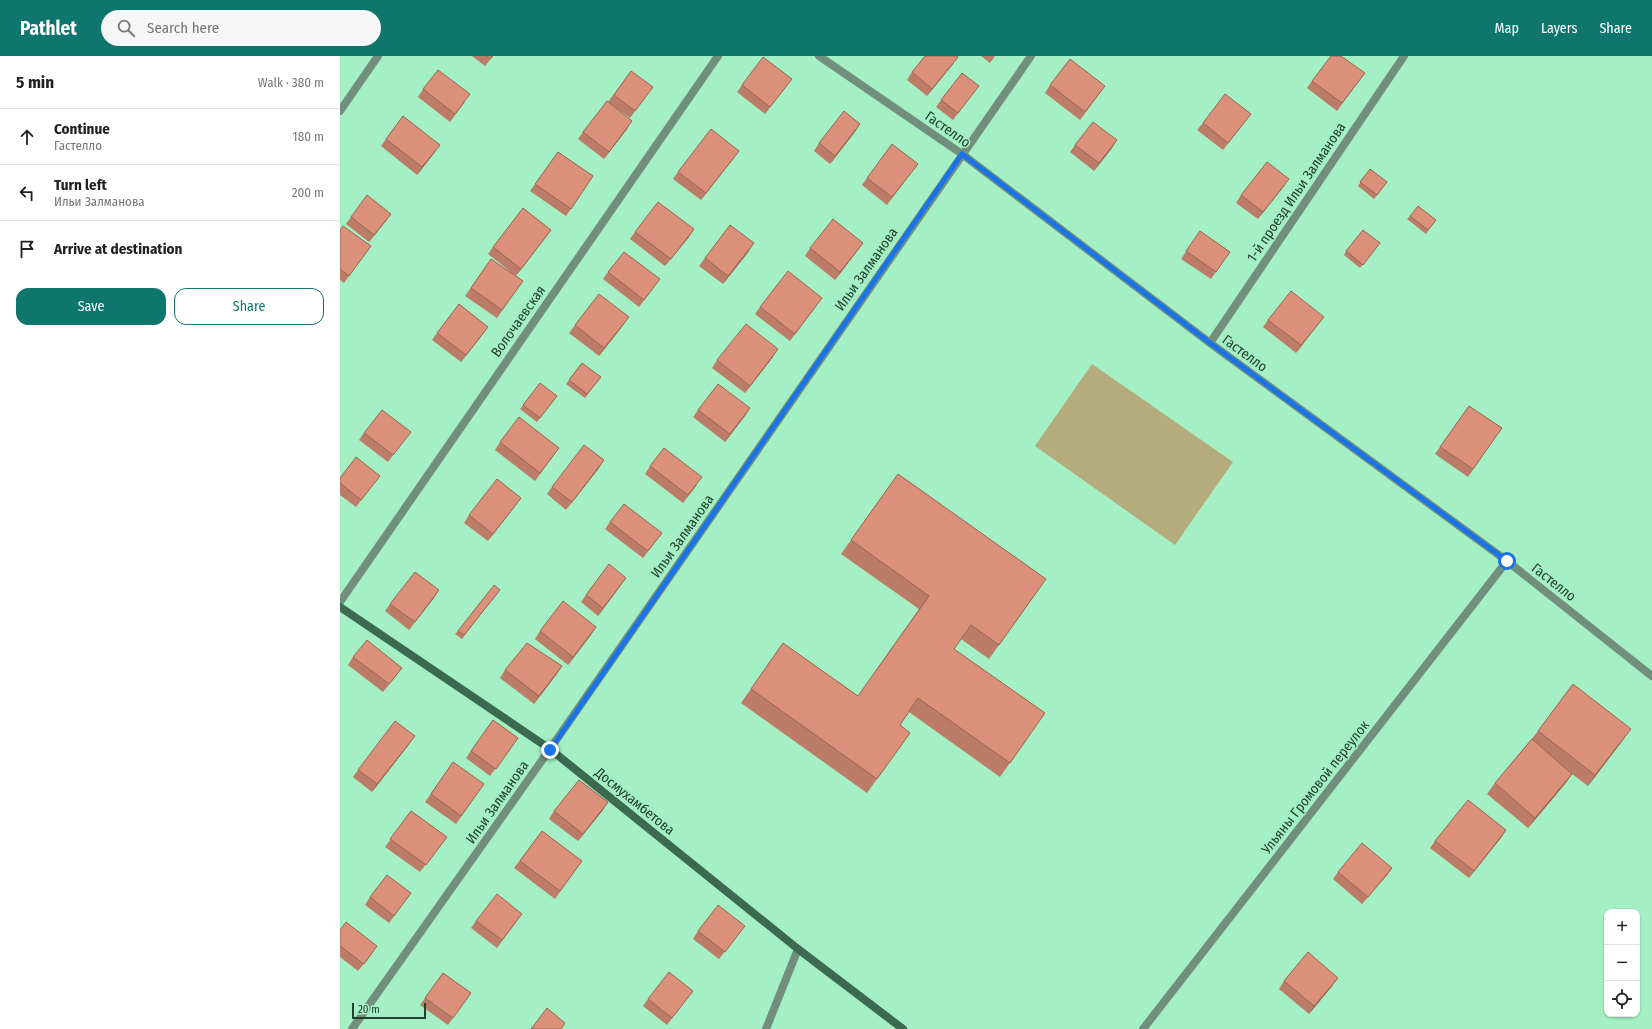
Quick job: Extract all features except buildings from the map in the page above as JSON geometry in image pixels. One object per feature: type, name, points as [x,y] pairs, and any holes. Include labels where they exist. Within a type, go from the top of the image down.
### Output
[{"type":"street","points":[[340,111],[378,56]]},
{"type":"street","name":"Волочаевская","points":[[340,602],[718,56]]},
{"type":"street","name":"Гастелло","points":[[819,56],[962,154],[1210,343],[1507,561],[1652,676]]},
{"type":"street","name":"Ильи Залманова","points":[[352,1029],[550,750],[1031,56]]},
{"type":"street","name":"1-й проезд Ильи Залманова","points":[[1210,343],[1404,56]]},
{"type":"street","name":"Ульяны Громовой переулок","points":[[1143,1029],[1507,561]]},
{"type":"street","name":"Досмухамбетова","points":[[340,607],[550,750],[798,949],[903,1029]]},
{"type":"street","points":[[766,1029],[798,949]]},
{"type":"shaded area","points":[[1092,364],[1233,462],[1175,545],[1035,446]]},
{"type":"route","points":[[550,750],[962,154],[1210,343],[1507,561]]}]
